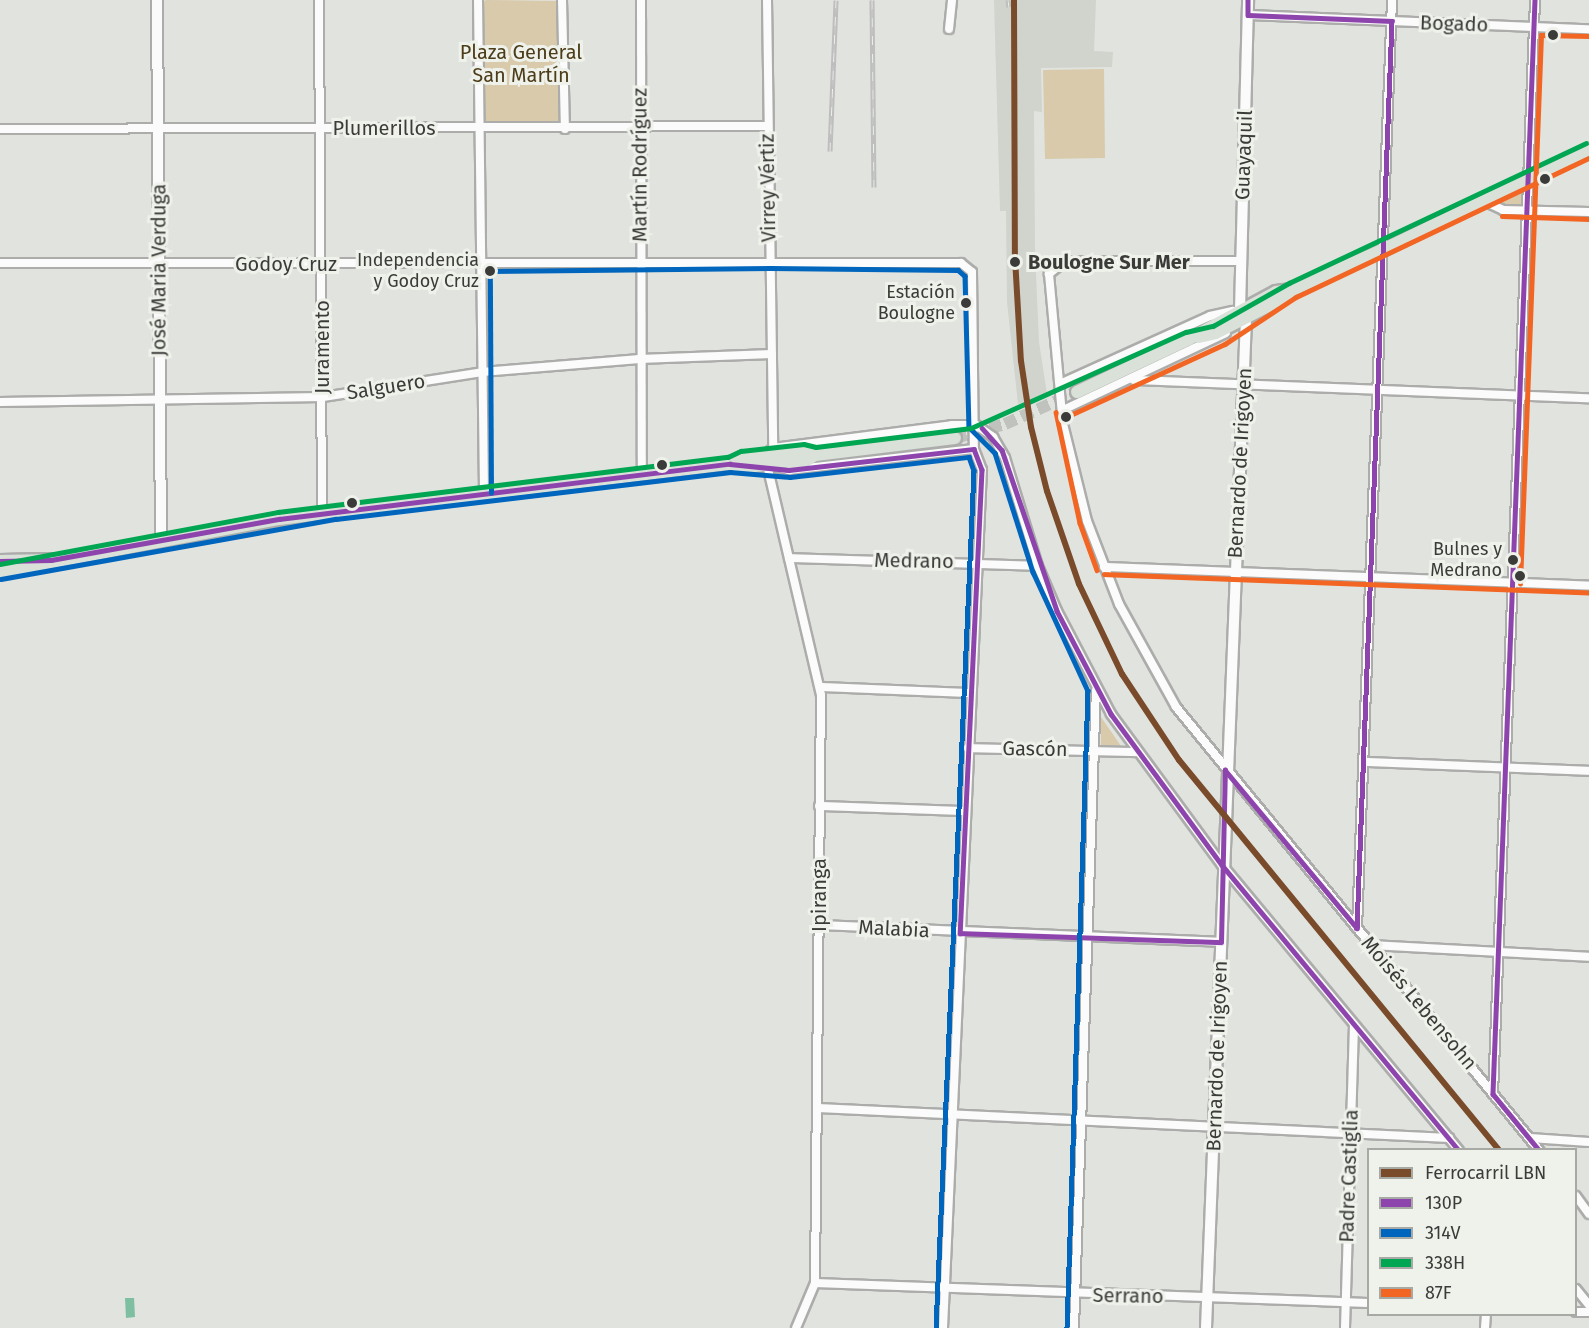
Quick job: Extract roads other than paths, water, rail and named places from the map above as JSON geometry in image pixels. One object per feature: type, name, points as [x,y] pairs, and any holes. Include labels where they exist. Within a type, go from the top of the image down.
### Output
[{"type":"main road","points":[[1077,392],[1189,339],[1216,333],[1243,314],[1589,150]]},
{"type":"main road","points":[[1,569],[322,514],[730,464],[804,451],[815,455],[956,438]]},
{"type":"street","name":"José Maria Verduga","points":[[157,0],[161,540]]},
{"type":"street","name":"Juramento","points":[[318,0],[322,264],[322,514]]},
{"type":"street","points":[[478,0],[484,493]]},
{"type":"street","points":[[562,0],[565,129]]},
{"type":"street","name":"Martín Rodríguez","points":[[641,0],[638,129],[642,475]]},
{"type":"street","name":"Virrey Vértiz","points":[[767,0],[772,354],[769,456]]},
{"type":"street","points":[[949,29],[952,0]]},
{"type":"street","name":"Guayaquil","points":[[1243,314],[1241,261],[1248,0]]},
{"type":"street","points":[[1357,928],[1373,578],[1392,0]]},
{"type":"street","points":[[1493,1094],[1535,0]]},
{"type":"street","name":"Bogado","points":[[1248,15],[1589,29]]},
{"type":"street","name":"Plumerillos","points":[[0,129],[638,129],[767,126]]},
{"type":"street","points":[[1484,201],[1503,210],[1589,212]]},
{"type":"street","name":"Godoy Cruz","points":[[0,263],[482,264],[770,260],[967,266],[972,272],[976,425]]},
{"type":"street","name":"Moisés Lebensohn","points":[[1241,261],[1058,264],[1047,281],[1063,410],[1087,521],[1104,567],[1156,676],[1226,770],[1538,1148]]},
{"type":"street","points":[[1063,410],[1134,380],[1221,337],[1243,314]]},
{"type":"street","points":[[1060,384],[1210,316],[1243,314]]},
{"type":"street","name":"Bernardo de Irigoyen","points":[[1206,1328],[1222,865],[1243,385],[1243,314]]},
{"type":"street","name":"Salguero","points":[[0,402],[323,397],[482,372],[639,359],[772,354]]},
{"type":"street","points":[[1134,380],[1589,398]]},
{"type":"street","points":[[943,1328],[982,463],[974,449],[976,425]]},
{"type":"street","points":[[769,456],[976,425],[993,437],[1002,450],[1038,566],[1096,689],[1137,752],[1222,865],[1458,1148]]},
{"type":"street","points":[[769,456],[789,470],[974,449]]},
{"type":"street","name":"Ipiranga","points":[[769,456],[789,558],[820,687],[815,1283],[796,1328]]},
{"type":"street","name":"Medrano","points":[[789,558],[977,562],[1038,566]]},
{"type":"street","points":[[1104,567],[1589,586]]},
{"type":"street","points":[[820,687],[970,693]]},
{"type":"street","points":[[1074,1328],[1096,689]]},
{"type":"street","name":"Gascón","points":[[968,748],[1137,752]]},
{"type":"street","points":[[1366,762],[1589,771]]},
{"type":"street","points":[[819,806],[965,811]]},
{"type":"street","name":"Malabia","points":[[818,926],[1221,942]]},
{"type":"street","points":[[1370,945],[1500,954],[1589,957]]},
{"type":"street","name":"Padre Castiglia","points":[[1344,1328],[1354,1025]]},
{"type":"street","points":[[818,1108],[1449,1138]]},
{"type":"street","points":[[1530,1138],[1589,1142]]},
{"type":"street","points":[[1577,1199],[1589,1214]]},
{"type":"street","name":"Serrano","points":[[815,1283],[944,1287],[1075,1295],[1367,1303]]},
{"type":"street","points":[[1577,1291],[1589,1305]]},
{"type":"tunnel","points":[[955,438],[1005,424],[1077,392]]},
{"type":"railway","points":[[830,151],[836,0]]},
{"type":"railway","points":[[872,0],[874,187]]},
{"type":"railway","points":[[1008,0],[1009,7]]},
{"type":"rail line","name":"LBN","points":[[1014,0],[1015,258],[1021,361],[1031,427],[1047,491],[1079,584],[1122,674],[1179,760],[1497,1148]]},
{"type":"place","name":"Boulogne Sur Mer","points":[[1015,262]]},
{"type":"place","name":"Independencia y Godoy Cruz","points":[[490,271]]},
{"type":"place","name":"Estación Boulogne","points":[[966,303]]},
{"type":"place","name":"Bulnes y Medrano","points":[[1513,560]]},
{"type":"park label","name":"Plaza General San Martín","points":[[521,64]]}]
